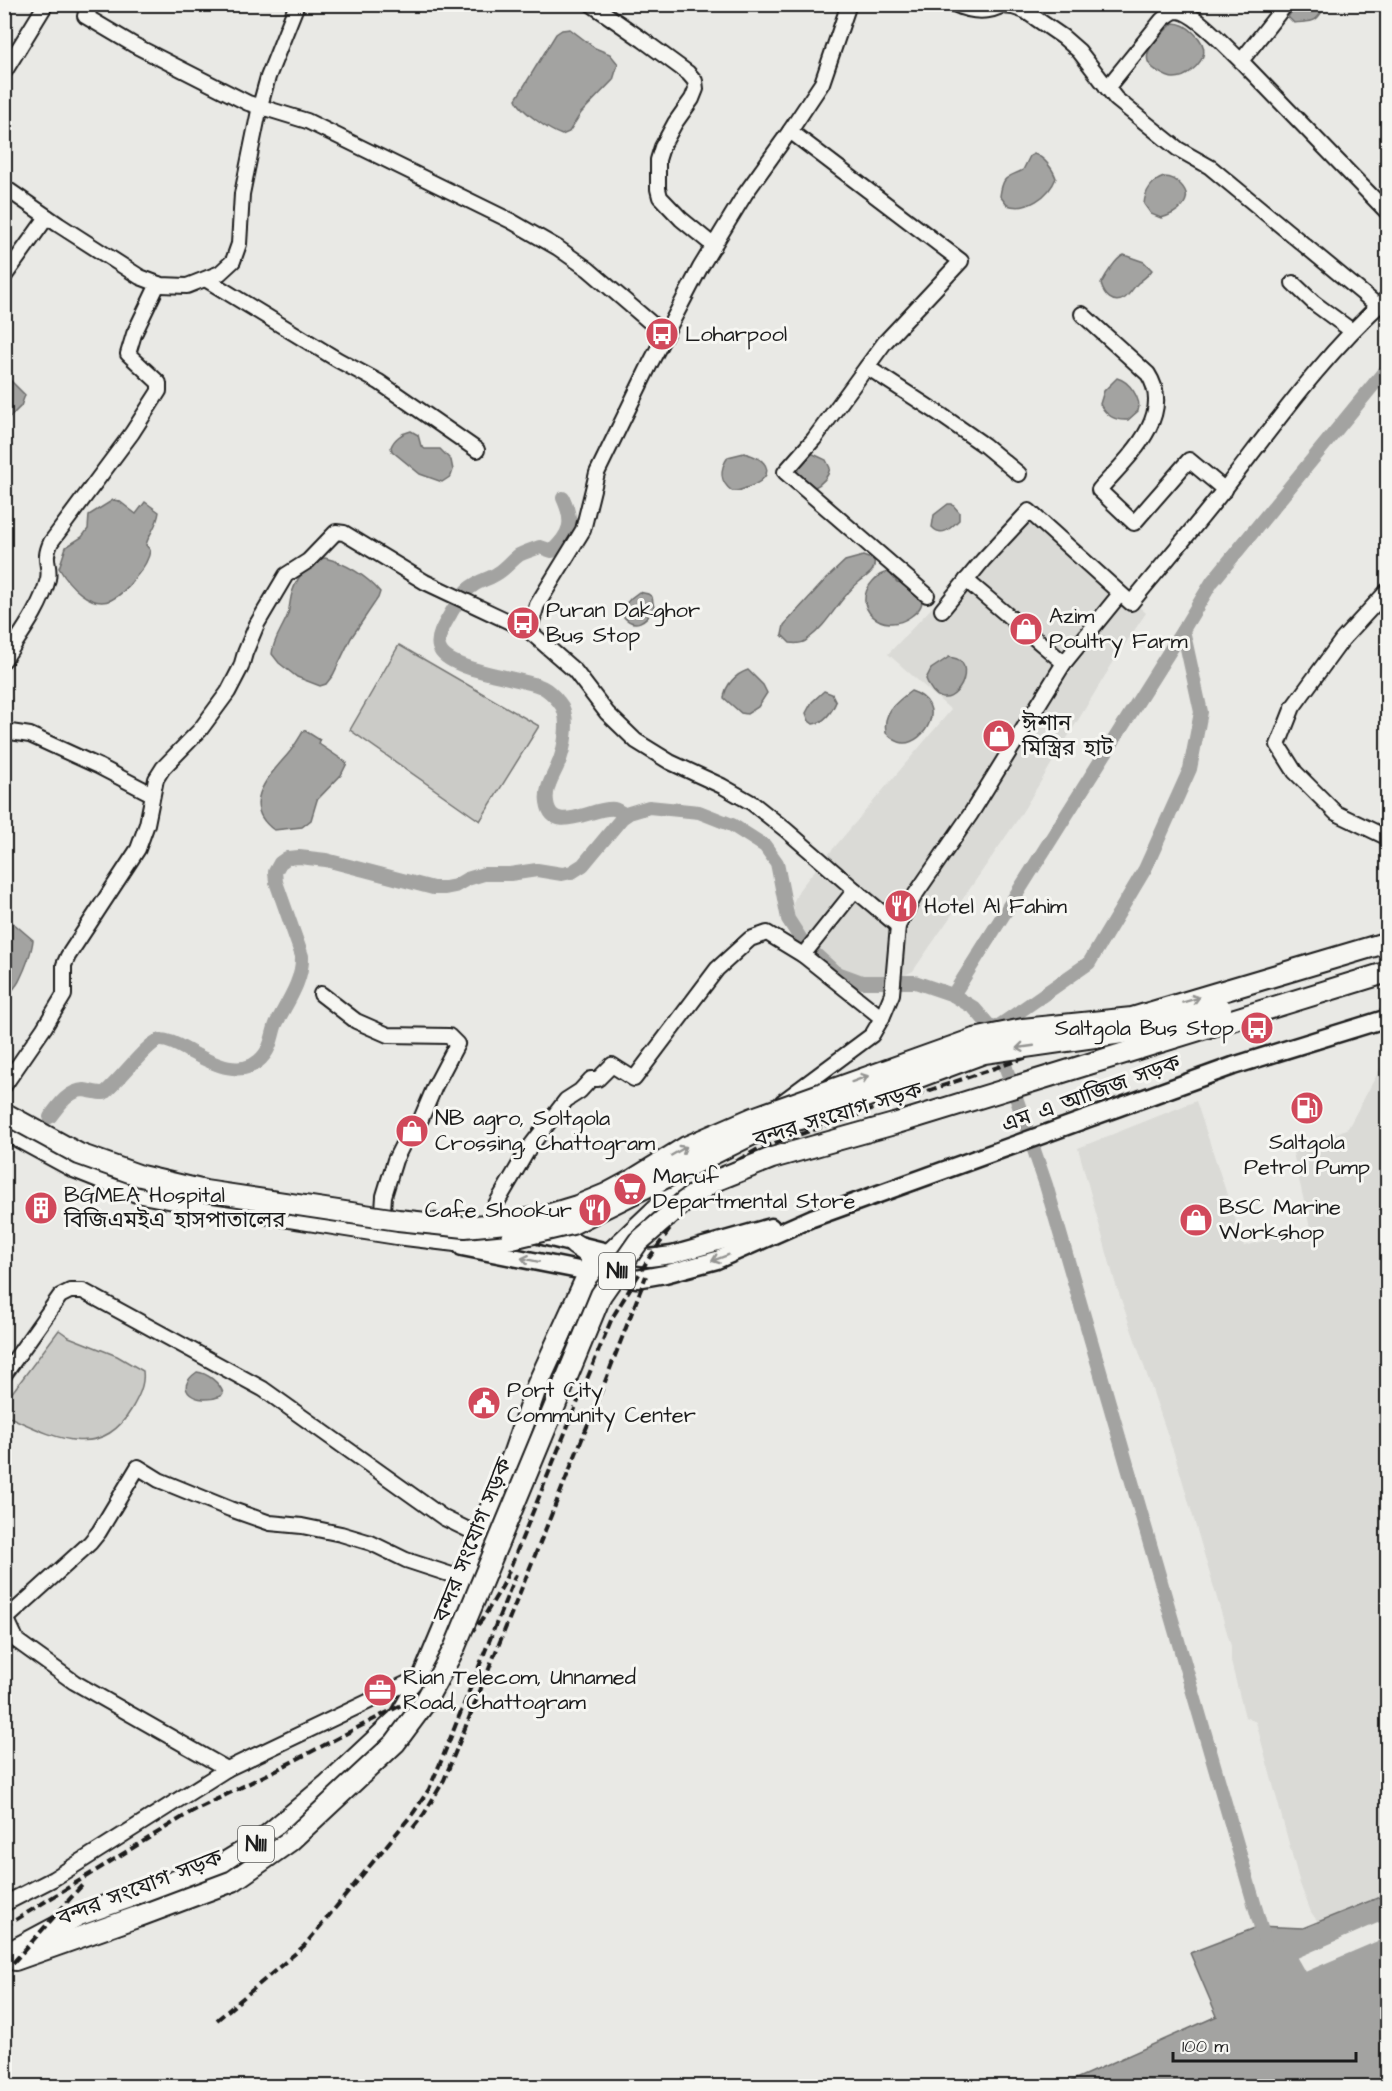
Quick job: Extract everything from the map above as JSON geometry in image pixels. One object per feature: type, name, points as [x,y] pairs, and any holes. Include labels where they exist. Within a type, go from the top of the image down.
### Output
[{"type":"highway","points":[[4,1113],[80,1154],[141,1176],[205,1191],[398,1220],[465,1227],[506,1223],[544,1216],[577,1206],[634,1179],[686,1147],[753,1118],[974,1039],[1023,1029],[1132,1018],[1388,942]]},
{"type":"highway","points":[[4,1128],[74,1167],[137,1192],[397,1234],[464,1242],[512,1238],[572,1224],[767,1127],[817,1115],[984,1053],[1129,1032],[1194,1017],[1388,959]]},
{"type":"highway","name":"বন্দর সংযোগ সড়ক","points":[[4,1964],[233,1881],[290,1841],[394,1743],[424,1704],[454,1648],[601,1295],[638,1242],[684,1202],[712,1182],[772,1158],[894,1124],[1388,972]]},
{"type":"highway","name":"N111","points":[[4,1955],[78,1915],[221,1865],[262,1840],[326,1786],[400,1718],[424,1675],[452,1608],[461,1578],[513,1455],[536,1388],[590,1272],[592,1262],[588,1253],[574,1244]]},
{"type":"main road","name":"এম এ আজিজ সড়ক","points":[[4,1137],[70,1174],[135,1200],[181,1210],[405,1243],[468,1247],[590,1272],[637,1279],[717,1260],[812,1218],[1233,1066],[1388,1018]]},
{"type":"main road","name":"এম এ আজিজ সড়ক","points":[[4,1105],[82,1148],[182,1178],[382,1211],[492,1223],[607,1252],[657,1258],[773,1226],[812,1218]]},
{"type":"street","points":[[5,71],[46,4]]},
{"type":"street","points":[[81,4],[89,11],[85,16],[134,45],[248,103],[307,121],[527,230],[588,269],[665,335]]},
{"type":"street","points":[[4,187],[140,277],[158,284],[187,286],[220,273],[233,261],[239,244],[242,194],[268,77],[297,4]]},
{"type":"street","points":[[591,4],[688,73],[695,81],[696,89],[692,99],[662,147],[658,160],[658,189],[660,197],[667,205],[714,246]]},
{"type":"street","points":[[529,631],[537,605],[583,530],[597,473],[618,426],[714,246],[745,194],[822,83],[849,4]]},
{"type":"street","points":[[942,610],[966,580],[1029,512],[1131,603],[1225,490],[1283,414],[1352,332],[1382,301],[1210,167],[1178,149],[1116,99],[1079,51],[1050,26],[1025,11],[1004,5],[980,12],[954,4]]},
{"type":"street","points":[[1241,61],[1286,4]]},
{"type":"street","points":[[1107,88],[1162,20],[1170,13],[1177,11],[1187,14],[1241,61],[1388,213]]},
{"type":"street","points":[[4,60],[5,71]]},
{"type":"street","points":[[790,131],[961,261],[885,342],[814,440],[784,472],[927,595]]},
{"type":"street","points":[[4,277],[47,217]]},
{"type":"street","points":[[207,280],[338,360],[379,382],[477,450]]},
{"type":"street","points":[[1293,283],[1314,303],[1352,332]]},
{"type":"street","points":[[4,660],[33,613],[46,585],[48,576],[45,553],[51,542],[132,433],[159,391],[159,383],[128,354],[134,334],[158,284]]},
{"type":"street","points":[[1082,314],[1148,374],[1155,384],[1156,394],[1154,417],[1150,427],[1099,490],[1134,522],[1189,460],[1225,490]]},
{"type":"street","points":[[867,367],[984,445],[1019,474]]},
{"type":"street","points":[[4,1086],[64,995],[63,965],[68,956],[138,849],[147,824],[156,779],[163,768],[200,730],[228,692],[241,667],[247,645],[257,624],[286,575],[308,561],[336,532],[344,533],[425,582],[529,631],[575,671],[607,713],[636,741],[670,762],[722,786],[752,804],[786,830],[898,926]]},
{"type":"street","points":[[966,580],[1064,663]]},
{"type":"street","points":[[1388,590],[1342,640],[1293,707],[1278,745],[1295,772],[1336,813],[1388,838]]},
{"type":"street","points":[[607,1252],[663,1199],[750,1125],[872,1035],[892,994],[898,926],[915,895],[969,815],[1064,663],[1120,594]]},
{"type":"street","points":[[4,730],[30,735],[152,794]]},
{"type":"street","points":[[802,955],[855,890]]},
{"type":"street","points":[[492,1223],[495,1206],[508,1182],[529,1148],[566,1100],[580,1091],[591,1079],[598,1079],[612,1065],[634,1079],[717,969],[750,939],[767,933],[802,955],[882,1018]]},
{"type":"street","points":[[321,994],[356,1021],[388,1035],[449,1036],[457,1044],[421,1119],[406,1138],[395,1160],[382,1211]]},
{"type":"street","points":[[4,1375],[60,1296],[70,1291],[83,1291],[263,1389],[444,1518],[479,1535]]},
{"type":"street","points":[[227,1769],[74,1682],[17,1641],[7,1623],[90,1543],[138,1467],[159,1479],[230,1509],[270,1522],[340,1534],[371,1544],[406,1560],[461,1578]]},
{"type":"street","points":[[4,1904],[53,1879],[227,1769],[424,1675]]},
{"type":"shaded area","points":[[1296,5],[1326,5],[1317,19],[1294,23],[1288,17]]},
{"type":"shaded area","points":[[1173,23],[1189,29],[1199,38],[1204,48],[1200,62],[1185,75],[1177,78],[1167,77],[1157,71],[1147,59],[1152,46]]},
{"type":"shaded area","points":[[570,29],[595,48],[610,54],[618,64],[613,80],[581,113],[569,132],[562,135],[536,120],[523,109],[516,99],[556,34]]},
{"type":"shaded area","points":[[1034,154],[1045,161],[1053,171],[1056,178],[1053,185],[1036,201],[1015,207],[1007,205],[1000,196],[1004,181],[1009,176],[1023,170],[1030,156]]},
{"type":"shaded area","points":[[1164,177],[1172,178],[1181,185],[1186,196],[1178,210],[1161,218],[1151,214],[1144,204],[1150,187]]},
{"type":"shaded area","points":[[1124,255],[1144,262],[1152,270],[1125,298],[1117,301],[1104,292],[1101,284],[1114,263]]},
{"type":"shaded area","points":[[1117,378],[1130,387],[1138,401],[1138,411],[1128,420],[1111,417],[1100,404],[1104,391]]},
{"type":"shaded area","points":[[5,380],[10,380],[25,395],[21,406],[8,419],[5,419]]},
{"type":"shaded area","points":[[411,431],[418,435],[421,446],[425,449],[440,449],[451,460],[453,470],[451,476],[442,482],[420,474],[392,451],[392,444],[396,439]]},
{"type":"shaded area","points":[[744,453],[760,460],[767,469],[766,474],[756,484],[739,491],[732,491],[723,480],[723,467],[728,457]]},
{"type":"shaded area","points":[[811,453],[826,460],[830,468],[824,480],[813,488],[794,472],[794,469]]},
{"type":"shaded area","points":[[113,500],[119,501],[136,514],[145,502],[159,512],[157,522],[146,545],[150,550],[143,569],[118,596],[103,602],[95,601],[74,588],[59,568],[66,547],[82,537],[88,529],[89,515]]},
{"type":"shaded area","points":[[948,504],[952,504],[959,512],[959,520],[946,531],[939,532],[932,527],[934,515]]},
{"type":"shaded area","name":"ঈশান মিস্ত্রির হাট","points":[[1028,506],[1146,613],[1117,656],[1018,819],[913,971],[905,975],[886,977],[862,976],[840,966],[819,952],[795,920],[793,903],[799,890],[810,876],[951,710],[888,654]]},
{"type":"shaded area","points":[[863,556],[874,560],[874,568],[870,573],[852,588],[822,626],[806,641],[790,643],[782,635],[784,625],[845,561]]},
{"type":"shaded area","points":[[325,558],[355,571],[380,592],[351,638],[333,675],[326,684],[320,686],[297,677],[279,663],[272,654],[276,638],[288,614],[292,593],[298,579],[314,561]]},
{"type":"shaded area","points":[[889,572],[897,582],[906,583],[922,598],[922,604],[917,611],[900,622],[889,623],[872,616],[865,600],[873,581]]},
{"type":"shaded area","points":[[639,592],[652,597],[654,608],[644,620],[636,623],[623,616],[623,607]]},
{"type":"shaded area","points":[[399,645],[539,726],[480,821],[350,730]]},
{"type":"shaded area","points":[[949,657],[959,660],[964,666],[964,675],[962,684],[956,692],[949,697],[941,698],[933,692],[926,679],[931,669]]},
{"type":"shaded area","points":[[748,670],[763,685],[767,693],[758,707],[747,714],[741,713],[724,698],[726,689],[732,681],[739,674]]},
{"type":"shaded area","points":[[824,691],[832,694],[836,702],[821,722],[813,724],[806,713],[812,702]]},
{"type":"shaded area","points":[[911,691],[923,697],[929,705],[930,722],[919,737],[911,742],[898,742],[886,733],[886,720],[895,704]]},
{"type":"shaded area","points":[[304,730],[320,740],[319,744],[347,763],[341,775],[317,800],[311,820],[302,827],[274,830],[264,821],[259,811],[258,801],[261,791]]},
{"type":"shaded area","points":[[5,916],[33,940],[19,982],[5,999]]},
{"type":"shaded area","points":[[1387,1056],[1387,1894],[1318,1922],[1311,1912],[1300,1884],[1256,1722],[1245,1717],[1231,1662],[1231,1646],[1177,1462],[1115,1282],[1078,1148],[1196,1101],[1244,1246],[1310,1228],[1293,1153],[1348,1128]]},
{"type":"shaded area","points":[[59,1330],[69,1337],[117,1356],[143,1371],[142,1386],[131,1410],[118,1426],[104,1436],[88,1440],[72,1440],[38,1430],[5,1415],[5,1402]]},
{"type":"shaded area","points":[[197,1372],[205,1374],[216,1382],[223,1393],[221,1396],[203,1399],[190,1394],[186,1385]]},
{"type":"shaded area","points":[[1387,1894],[1387,2086],[1060,2086],[1217,2016],[1190,1953],[1260,1926],[1303,1928]]},
{"type":"pier","points":[[1387,1919],[1387,1937],[1305,1972],[1297,1958]]},
{"type":"waterway","points":[[993,1030],[1089,963],[1145,869],[1190,769],[1201,712],[1183,630],[1212,582],[1388,367]]},
{"type":"waterway","points":[[563,498],[569,514],[569,527],[558,545],[552,551],[540,547],[519,555],[504,569],[467,590],[442,629],[438,643],[444,655],[455,662],[468,668],[542,687],[563,708],[566,734],[560,760],[547,793],[550,812],[565,819],[606,809],[614,809],[626,815]]},
{"type":"waterway","points":[[953,995],[1183,630]]},
{"type":"waterway","points":[[50,1117],[64,1099],[73,1093],[84,1090],[104,1093],[141,1054],[161,1040],[228,1067],[248,1067],[265,1054],[271,1043],[276,1024],[297,983],[302,965],[302,956],[276,882],[275,872],[280,863],[287,858],[326,860],[433,888],[455,886],[467,879],[484,874],[510,874],[537,870],[562,874],[572,872],[583,865],[622,818],[629,813],[649,807],[699,812],[732,825],[765,846],[777,863],[788,919],[804,944],[835,972],[862,982],[915,982],[953,995],[974,1008],[993,1030],[1046,1185],[1265,1941]]},
{"type":"railway","points":[[4,1927],[191,1812],[409,1701],[419,1691],[482,1620],[503,1585],[612,1318],[649,1258],[715,1173],[760,1148],[1388,938]]},
{"type":"railway","points":[[413,1828],[444,1780],[646,1276]]},
{"type":"railway","points":[[217,2020],[304,1946],[414,1812],[429,1789],[442,1759],[516,1574]]},
{"type":"railway","points":[[4,1973],[84,1883]]},
{"type":"place","name":"Loharpool","points":[[662,334]]},
{"type":"place","name":"Puran Dakghor Bus Stop","points":[[523,623]]},
{"type":"place","name":"Azim Poultry Farm","points":[[1026,629]]},
{"type":"place","name":"ঈশান মিস্ত্রির হাট","points":[[999,736]]},
{"type":"place","name":"Hotel Al Fahim","points":[[901,906]]},
{"type":"place","name":"Saltgola Bus Stop","points":[[1257,1028]]},
{"type":"place","name":"Saltgola Petrol Pump","points":[[1307,1108]]},
{"type":"place","name":"NB agro, Soltgola Crossing, Chattogram","points":[[412,1131]]},
{"type":"place","name":"Maruf Departmental Store","points":[[630,1189]]},
{"type":"place","name":"BGMEA Hospital বিজিএমইএ হাসপাতালের","points":[[41,1208]]},
{"type":"place","name":"Cafe Shookur","points":[[595,1210]]},
{"type":"place","name":"BSC Marine Workshop","points":[[1196,1220]]},
{"type":"place","name":"Port City Community Center","points":[[484,1403]]},
{"type":"place","name":"Rian Telecom, Unnamed Road, Chattogram","points":[[380,1690]]}]
